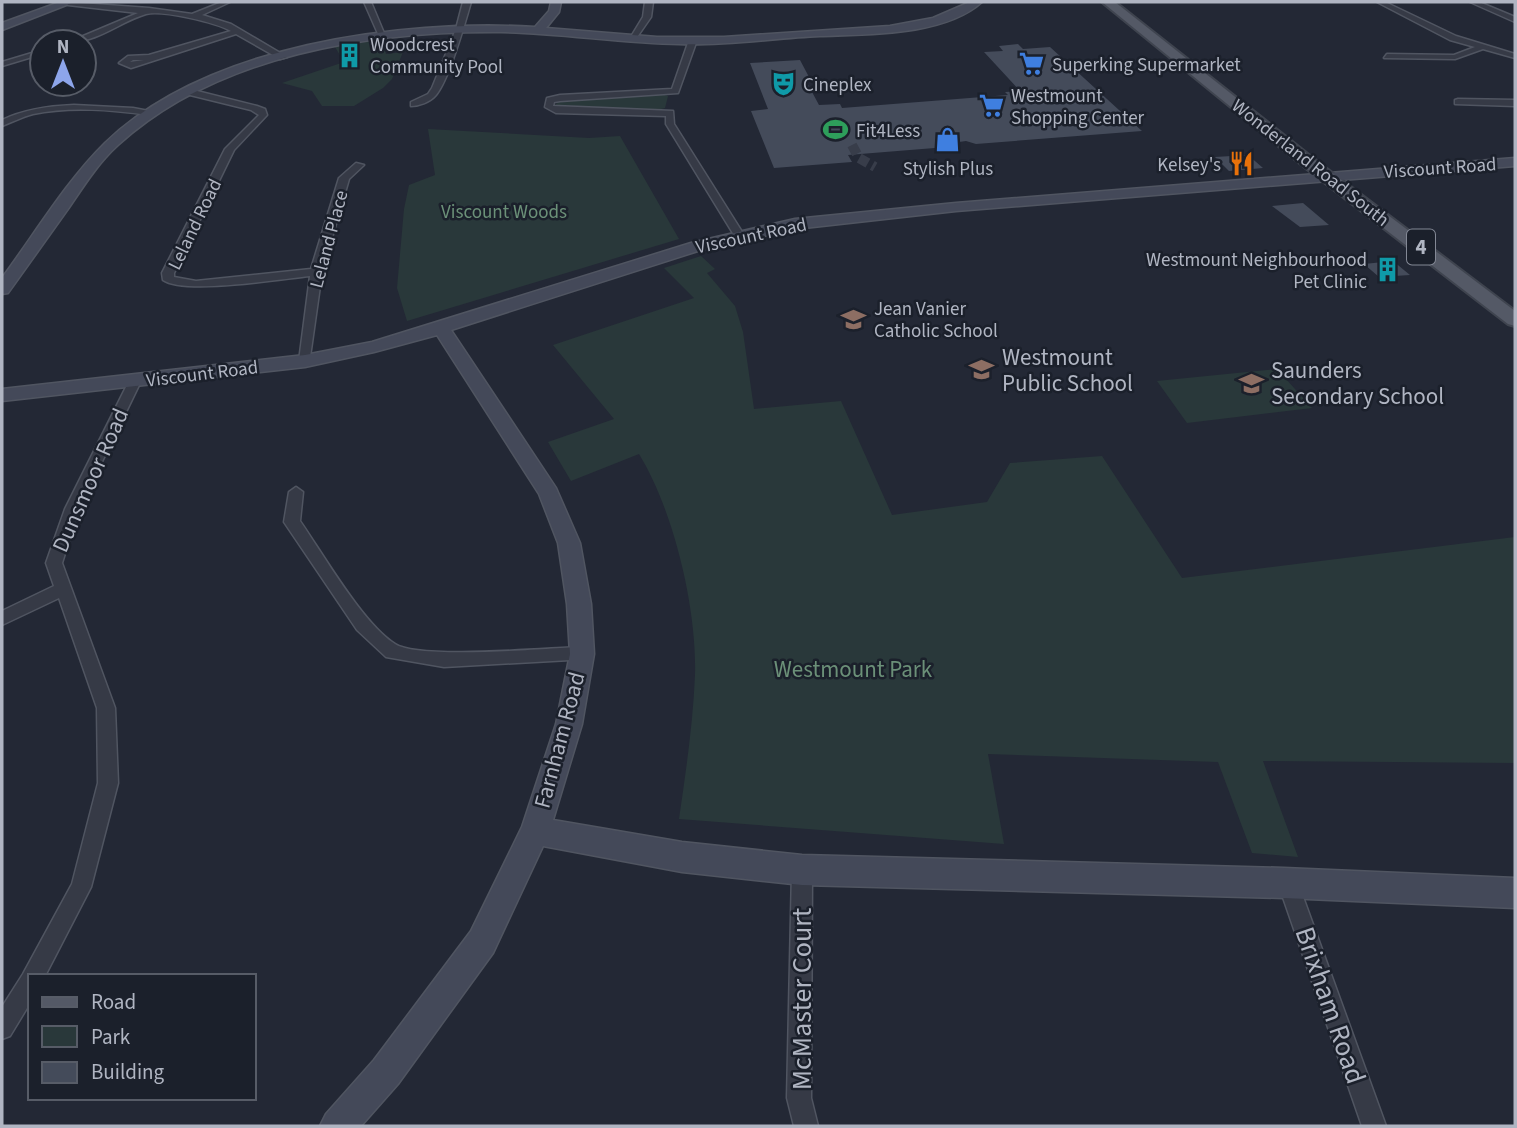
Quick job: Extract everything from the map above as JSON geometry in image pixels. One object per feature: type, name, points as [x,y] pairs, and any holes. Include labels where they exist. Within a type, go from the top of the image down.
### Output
[{"type":"main road","name":"Wonderland Road South","points":[[1108,2],[1334,175],[1515,304]]},
{"type":"main road","name":"Wonderland Road South","points":[[1119,2],[1515,320]]},
{"type":"street","points":[[2,27],[69,2],[149,10],[208,18],[283,57]]},
{"type":"street","points":[[194,16],[227,2]]},
{"type":"street","points":[[367,2],[383,36]]},
{"type":"street","points":[[414,104],[430,96],[436,88],[460,29],[467,2]]},
{"type":"street","points":[[537,31],[554,12],[556,2]]},
{"type":"street","points":[[632,38],[647,16],[649,2]]},
{"type":"street","points":[[2,289],[98,157],[150,113],[224,76],[283,57],[383,36],[460,29],[693,40],[926,24],[955,15],[977,2]]},
{"type":"street","points":[[1380,2],[1435,30],[1515,56]]},
{"type":"street","points":[[1474,2],[1515,20]]},
{"type":"street","points":[[98,33],[149,10]]},
{"type":"street","points":[[150,57],[237,31]]},
{"type":"street","points":[[693,40],[674,91],[670,124],[739,235]]},
{"type":"street","points":[[1387,56],[1455,57],[1481,47]]},
{"type":"street","points":[[6,64],[28,57]]},
{"type":"street","points":[[2,74],[16,68],[16,65],[6,64]]},
{"type":"street","points":[[670,113],[556,110],[549,107],[550,100],[674,91]]},
{"type":"street","name":"Leland Road","points":[[189,92],[254,108],[262,111],[263,115],[230,149],[168,273],[169,281],[196,284],[316,272]]},
{"type":"street","points":[[1458,102],[1515,103]]},
{"type":"street","points":[[2,123],[25,114],[107,107],[150,113]]},
{"type":"street","name":"Viscount Road","points":[[2,395],[305,361],[374,347],[739,235],[795,224],[878,214],[1515,162]]},
{"type":"street","name":"Leland Place","points":[[305,361],[316,272],[344,178],[359,165]]},
{"type":"street","name":"Farnham Road","points":[[338,1126],[386,1072],[482,942],[535,831],[569,724],[582,654],[579,604],[569,543],[549,493],[441,328]]},
{"type":"street","name":"Dunsmoor Road","points":[[34,974],[81,887],[108,783],[106,708],[54,562],[72,509],[135,381]]},
{"type":"street","points":[[296,492],[292,522],[363,625],[392,652],[444,660],[582,654]]},
{"type":"street","points":[[2,618],[63,589]]},
{"type":"street","points":[[535,831],[682,857],[802,870],[1288,883],[1515,893]]},
{"type":"street","name":"McMaster Court","points":[[802,870],[799,1098],[806,1126]]},
{"type":"street","name":"Brixham Road","points":[[1288,883],[1374,1126]]},
{"type":"street","points":[[2,1028],[28,985]]},
{"type":"green space","points":[[381,39],[386,54],[403,52],[392,79],[383,88],[354,106],[322,106],[312,91],[282,83],[344,62],[335,47]]},
{"type":"green space","points":[[659,93],[668,96],[665,108],[657,110],[555,105],[561,100]]},
{"type":"green space","name":"Viscount Woods","points":[[428,129],[589,138],[620,136],[679,239],[407,321],[397,288],[404,209],[409,185],[435,175]]},
{"type":"green space","name":"Westmount Park","points":[[701,256],[715,269],[707,273],[735,306],[743,332],[754,409],[841,401],[892,515],[987,502],[1010,463],[1102,456],[1182,578],[1515,537],[1515,763],[1263,761],[1298,857],[1252,853],[1218,762],[988,754],[1004,844],[679,819],[693,711],[695,649],[681,561],[663,503],[639,454],[571,481],[548,442],[614,419],[553,345],[694,298],[664,268]]},
{"type":"green space","points":[[1277,369],[1312,408],[1187,423],[1157,381]]},
{"type":"building","name":"Westmount Shopping Center","points":[[1018,44],[1023,49],[1050,47],[1142,131],[976,144],[966,141],[952,143],[947,147],[848,155],[852,162],[774,168],[751,111],[768,109],[750,63],[800,60],[809,77],[805,79],[819,105],[840,104],[842,108],[1008,95],[1005,92],[1020,91],[984,52],[1003,51],[999,46]]},
{"type":"building","name":"Kelsey's","points":[[1248,155],[1263,168],[1229,171],[1215,157]]},
{"type":"building","points":[[1303,203],[1329,225],[1300,227],[1272,206]]},
{"type":"building","name":"Westmount Neighbourhood Pet Clinic","points":[[1393,261],[1410,275],[1379,277],[1364,264]]},
{"type":"tunnel","points":[[852,145],[859,158],[875,167]]},
{"type":"place","name":"Woodcrest Community Pool","points":[[350,55]]},
{"type":"place","name":"Superking Supermarket","points":[[1032,64]]},
{"type":"place","name":"Cineplex","points":[[783,84]]},
{"type":"place","name":"Westmount Shopping Center","points":[[991,106]]},
{"type":"place","name":"Fit4Less","points":[[836,130]]},
{"type":"place","name":"Stylish Plus","points":[[948,140]]},
{"type":"place","name":"Kelsey's","points":[[1241,164]]},
{"type":"place","name":"Westmount Neighbourhood Pet Clinic","points":[[1387,270]]},
{"type":"place","name":"Jean Vanier Catholic School","points":[[854,319]]},
{"type":"place","name":"Westmount Public School","points":[[982,370]]},
{"type":"place","name":"Saunders Secondary School","points":[[1251,383]]}]
